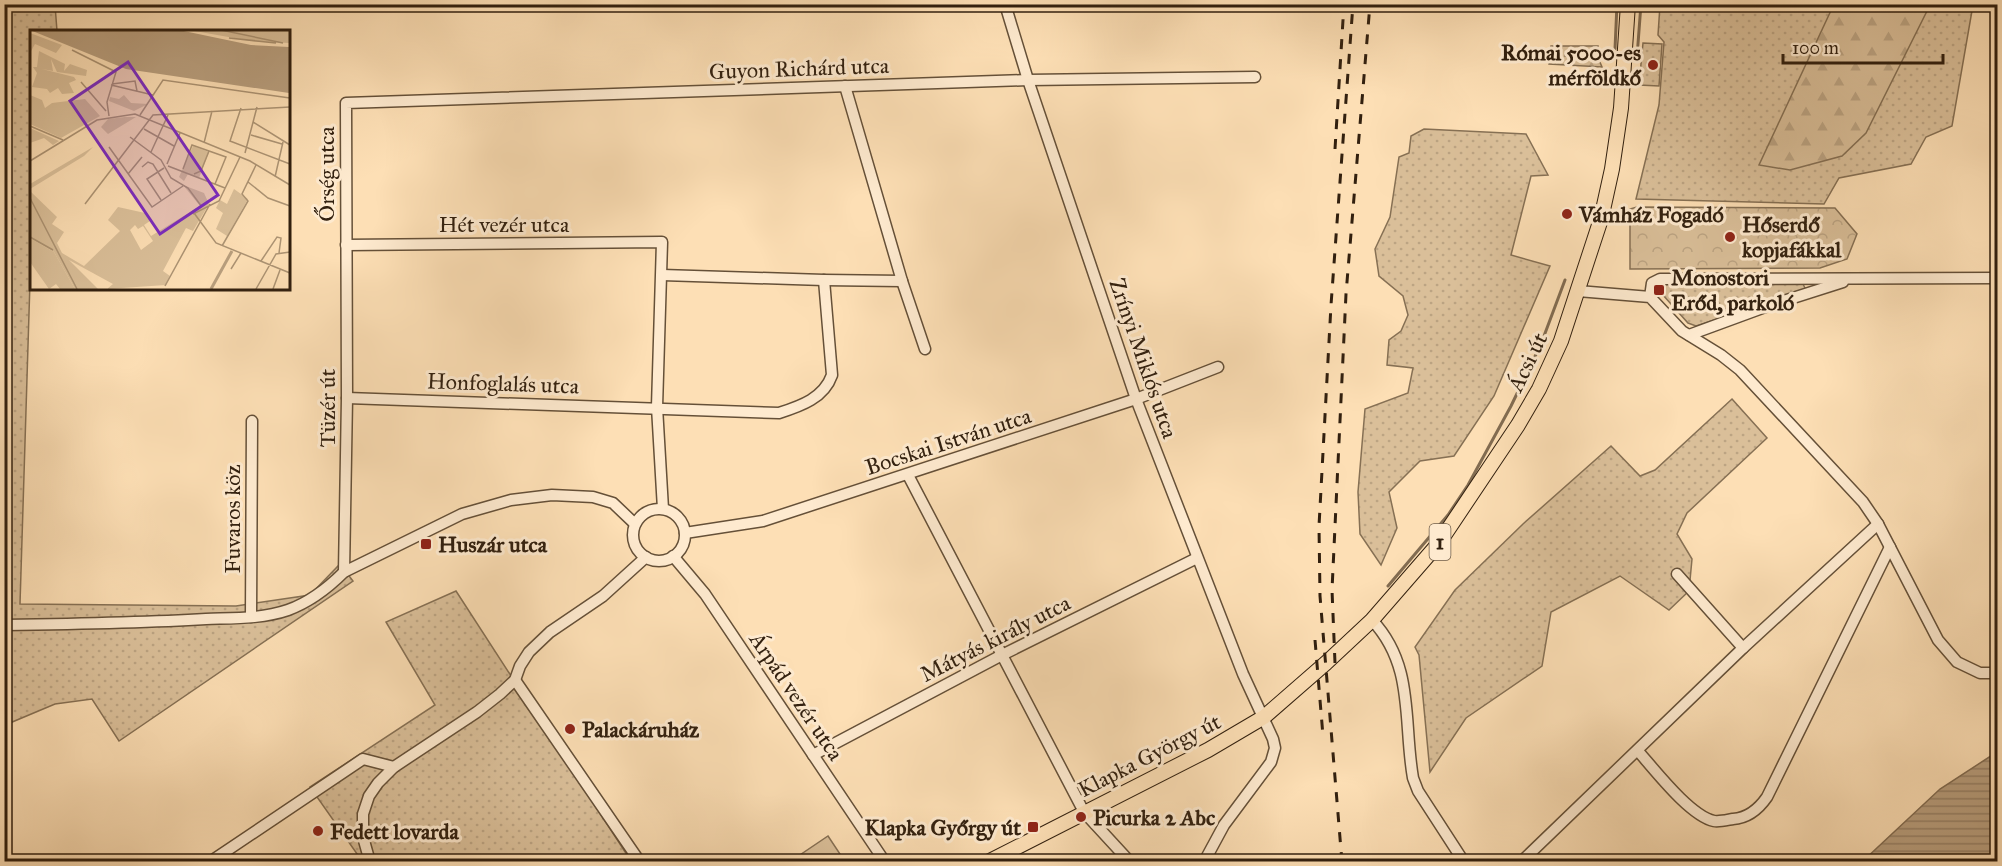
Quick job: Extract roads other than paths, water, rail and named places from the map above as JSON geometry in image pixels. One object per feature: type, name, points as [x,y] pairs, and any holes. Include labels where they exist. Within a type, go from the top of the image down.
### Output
[{"type":"main road","name":"Ácsi út","points":[[1318,671],[1372,620],[1439,543],[1518,425],[1539,389],[1561,341],[1601,219],[1618,138],[1628,4]]},
{"type":"main road","name":"Klapka György út","points":[[988,861],[1208,750],[1264,717],[1318,671]]},
{"type":"street","name":"Zrínyi Miklós utca","points":[[1005,4],[1028,80],[1136,399],[1243,674],[1273,739],[1274,755],[1224,825],[1204,861]]},
{"type":"street","name":"Guyon Richárd utca","points":[[346,103],[1028,80],[1255,77]]},
{"type":"street","points":[[845,86],[902,281],[925,349]]},
{"type":"street","name":"Őrség utca","points":[[346,103],[346,245]]},
{"type":"street","name":"Hét vezér utca","points":[[346,245],[662,242],[662,275]]},
{"type":"street","name":"Tüzér út","points":[[344,572],[347,398],[346,245]]},
{"type":"street","points":[[663,509],[657,407],[662,275],[902,281]]},
{"type":"street","points":[[1801,278],[1808,285],[1807,294]]},
{"type":"street","points":[[1650,297],[1652,283],[1660,279],[1998,278]]},
{"type":"street","points":[[1689,335],[1852,279]]},
{"type":"street","name":"Honfoglalás utca","points":[[347,398],[779,413],[804,405],[829,384],[832,375],[824,280]]},
{"type":"street","points":[[1578,291],[1650,297],[1682,331],[1721,355],[1740,370],[1863,502],[1878,524],[1938,640],[1957,662],[1980,673],[1998,674]]},
{"type":"street","name":"Bocskai István utca","points":[[685,533],[763,521],[1136,399],[1218,367]]},
{"type":"street","name":"Fuvaros köz","points":[[251,616],[252,421]]},
{"type":"street","points":[[908,475],[1084,812],[1130,861]]},
{"type":"street","points":[[4,625],[132,623],[251,616],[286,611],[305,603],[330,586],[344,572],[462,514],[511,500],[552,495],[593,497],[613,504],[635,524]]},
{"type":"street","points":[[663,509],[678,517],[685,533],[684,542],[673,556],[664,560],[653,560],[646,557],[636,547],[633,536],[635,524],[646,512],[663,509]]},
{"type":"street","points":[[1521,861],[1743,648],[1878,524]]},
{"type":"street","points":[[1638,751],[1692,809],[1705,818],[1715,821],[1741,819],[1758,810],[1767,797],[1890,547]]},
{"type":"street","name":"Árpád vezér utca","points":[[673,556],[705,594],[885,861]]},
{"type":"street","points":[[370,861],[363,837],[363,814],[369,796],[378,783],[394,767],[477,712],[515,680],[529,652],[550,632],[603,596],[646,557]]},
{"type":"street","name":"Mátyás király utca","points":[[813,755],[1002,656],[1197,558]]},
{"type":"street","points":[[1677,574],[1743,648]]},
{"type":"street","points":[[1372,620],[1392,646],[1403,676],[1413,778],[1418,791],[1464,861]]},
{"type":"street","points":[[515,680],[640,861]]},
{"type":"street","points":[[210,861],[363,759],[394,767]]},
{"type":"waterway","points":[[1615,49],[1617,4]]},
{"type":"waterway","points":[[1637,57],[1641,4]]},
{"type":"waterway","points":[[1388,586],[1448,515],[1468,485],[1511,406],[1541,344],[1565,280]]},
{"type":"railway","points":[[1335,149],[1344,4]]},
{"type":"railway","points":[[1342,862],[1320,596],[1319,526],[1331,305],[1353,4]]},
{"type":"railway","points":[[1335,663],[1332,590],[1346,294],[1370,4]]},
{"type":"railway","points":[[1315,640],[1323,736]]},
{"type":"place","name":"Római 5000-es mérföldkő","points":[[1653,65]]},
{"type":"place","name":"Vámház Fogadó","points":[[1567,214]]},
{"type":"place","name":"Hőserdő kopjafákkal","points":[[1730,237]]},
{"type":"place","name":"Monostori Erőd, parkoló","points":[[1659,290]]},
{"type":"place","name":"Huszár utca","points":[[426,544]]},
{"type":"place","name":"Palackáruház","points":[[570,729]]},
{"type":"place","name":"Picurka 2 Abc","points":[[1081,817]]},
{"type":"place","name":"Klapka Győrgy út","points":[[1033,827]]},
{"type":"place","name":"Fedett lovarda","points":[[318,831]]}]
